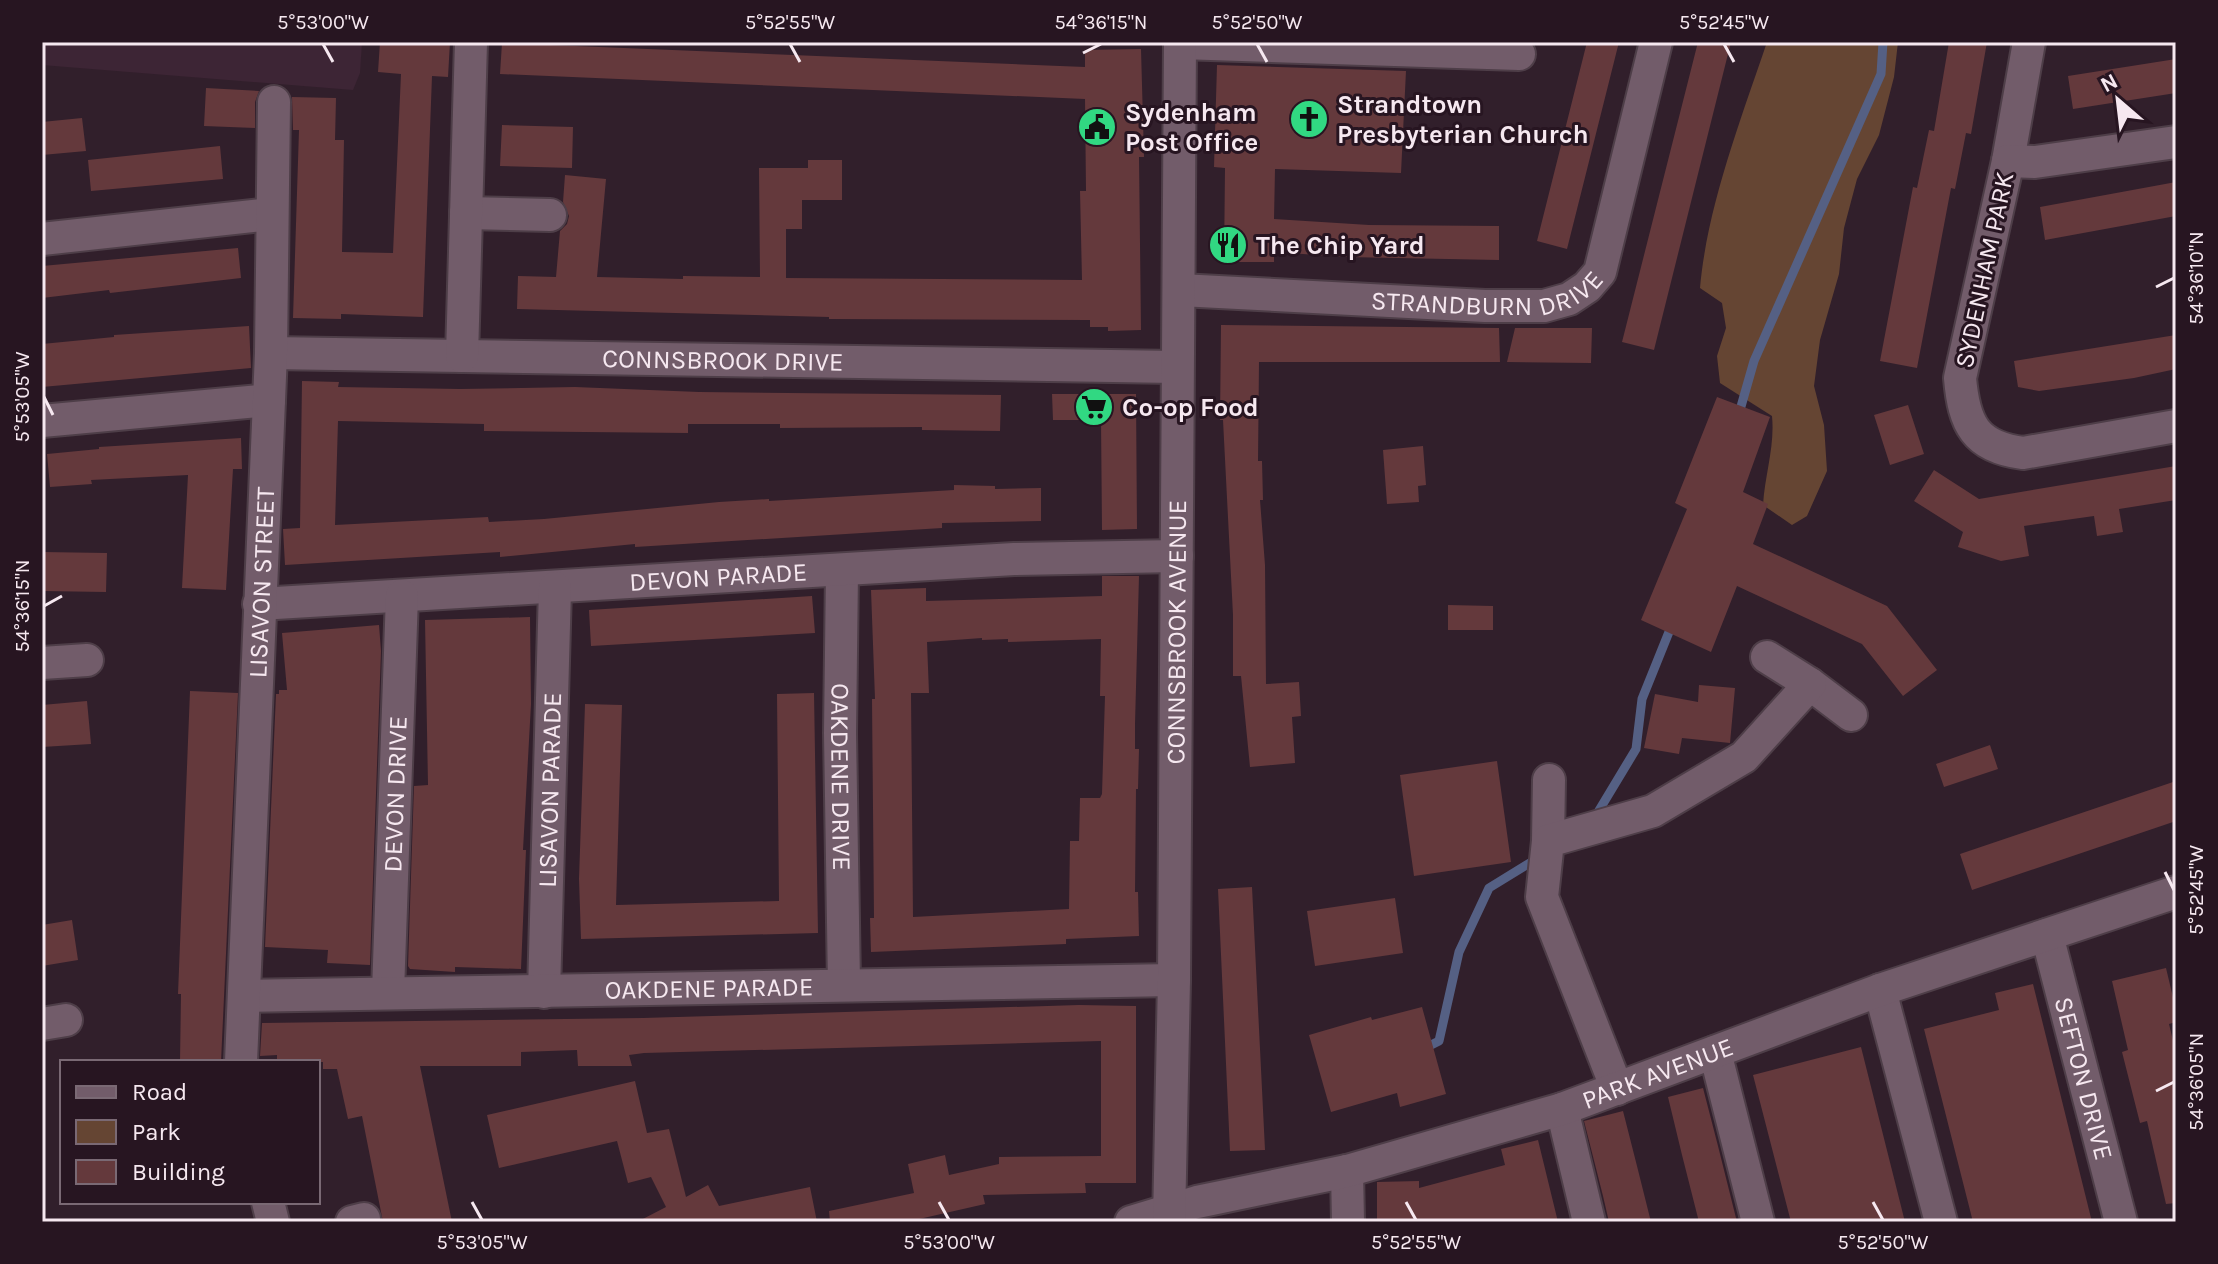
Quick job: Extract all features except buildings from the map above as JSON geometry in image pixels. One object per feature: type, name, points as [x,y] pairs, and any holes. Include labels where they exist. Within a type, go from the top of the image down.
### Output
[{"type":"street","points":[[462,356],[471,42]]},
{"type":"street","name":"STRANDBURN DRIVE","points":[[1180,290],[1485,306],[1544,306],[1569,299],[1587,287],[1600,272],[1656,42]]},
{"type":"street","name":"SYDENHAM PARK","points":[[2029,42],[2008,161],[1960,378],[1962,405],[1970,424],[1982,439],[1999,450],[2023,453],[2176,426]]},
{"type":"street","points":[[1180,43],[1519,54]]},
{"type":"street","name":"CONNSBROOK AVENUE","points":[[1169,1216],[1174,980],[1180,43]]},
{"type":"street","name":"LISAVON STREET","points":[[241,1060],[271,353],[274,102]]},
{"type":"street","points":[[2008,161],[2035,162],[2176,142]]},
{"type":"street","points":[[466,213],[550,215]]},
{"type":"street","points":[[42,239],[271,214]]},
{"type":"street","name":"CONNSBROOK DRIVE","points":[[271,353],[1176,367]]},
{"type":"street","points":[[42,421],[269,400]]},
{"type":"street","name":"DEVON PARADE","points":[[259,604],[1014,559],[1177,556]]},
{"type":"street","name":"OAKDENE DRIVE","points":[[842,571],[840,733],[844,984]]},
{"type":"street","name":"LISAVON PARADE","points":[[544,992],[555,588]]},
{"type":"street","name":"DEVON DRIVE","points":[[388,992],[402,596]]},
{"type":"street","points":[[1767,657],[1851,715]]},
{"type":"street","points":[[42,663],[87,660]]},
{"type":"street","points":[[1548,841],[1653,811],[1744,757],[1810,684]]},
{"type":"street","points":[[1549,780],[1548,841],[1542,897],[1617,1089]]},
{"type":"street","name":"PARK AVENUE","points":[[1131,1222],[1169,1216],[1347,1171],[1562,1109],[1880,990],[2176,892]]},
{"type":"street","name":"SEFTON DRIVE","points":[[2047,935],[2121,1222]]},
{"type":"street","name":"OAKDENE PARADE","points":[[245,996],[1174,980]]},
{"type":"street","points":[[1880,990],[1941,1222]]},
{"type":"street","points":[[1715,1052],[1758,1222]]},
{"type":"street","points":[[1562,1109],[1589,1222]]},
{"type":"street","points":[[1347,1171],[1348,1222]]},
{"type":"shaded area","points":[[42,42],[362,42],[360,73],[353,90],[42,65]]},
{"type":"green space","points":[[1767,42],[1898,42],[1894,77],[1879,135],[1857,179],[1844,228],[1839,274],[1820,340],[1814,386],[1824,425],[1827,471],[1807,516],[1792,525],[1763,505],[1772,416],[1720,383],[1717,356],[1726,328],[1722,303],[1700,288],[1717,195]]},
{"type":"waterway","points":[[1738,417],[1754,361],[1881,74],[1883,42]]},
{"type":"waterway","points":[[1595,817],[1636,749],[1642,699],[1673,622]]},
{"type":"waterway","points":[[1423,1049],[1439,1041],[1459,952],[1489,888],[1538,858]]},
{"type":"place","name":"Strandtown Presbyterian Church","points":[[1309,119]]},
{"type":"place","name":"Sydenham Post Office","points":[[1097,127]]},
{"type":"place","name":"The Chip Yard","points":[[1228,245]]},
{"type":"place","name":"Co-op Food","points":[[1094,407]]}]
